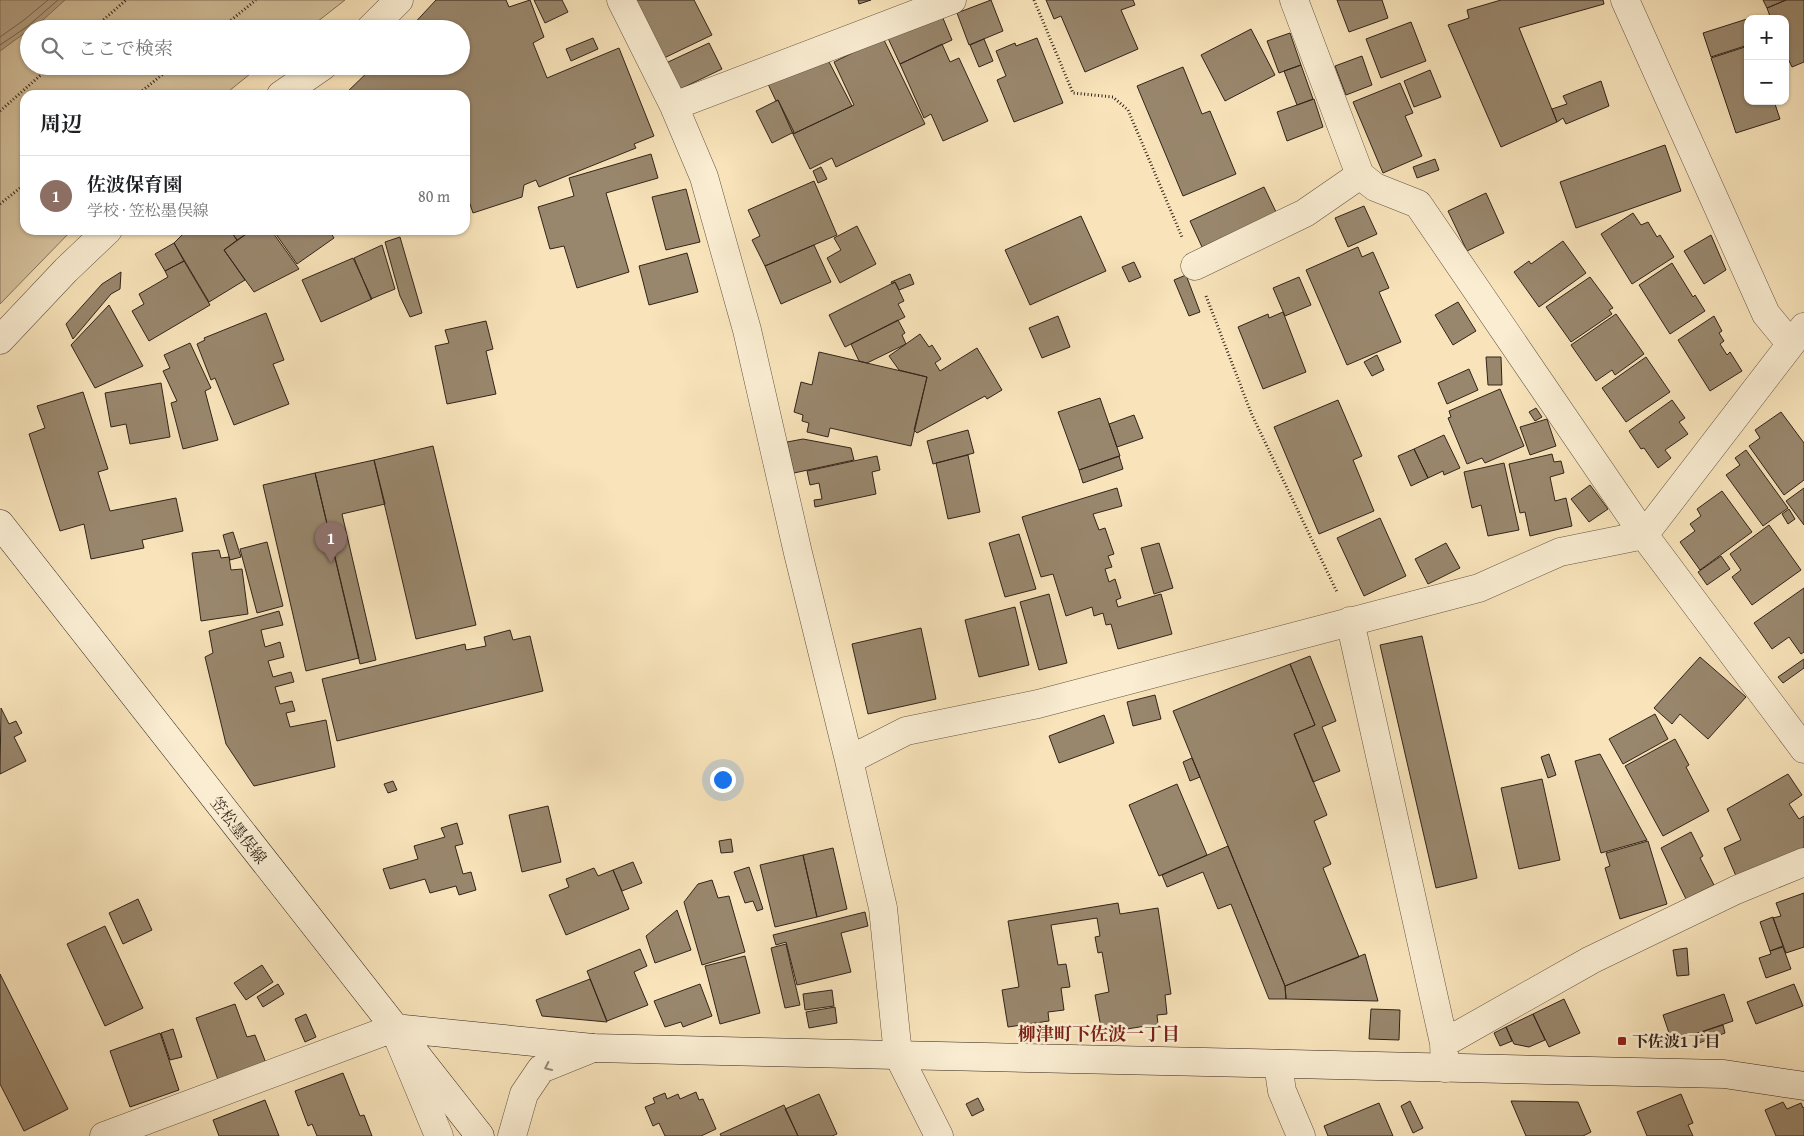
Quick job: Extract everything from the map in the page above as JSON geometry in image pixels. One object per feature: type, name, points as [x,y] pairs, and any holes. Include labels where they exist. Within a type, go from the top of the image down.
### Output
[{"type":"street","points":[[379,20],[399,0]]},
{"type":"street","points":[[621,0],[674,106],[704,177],[747,330],[798,554],[883,908],[898,1055],[939,1136]]},
{"type":"street","points":[[674,106],[952,0]]},
{"type":"street","points":[[1294,0],[1360,175],[1374,188],[1418,204],[1644,535],[1804,748]]},
{"type":"street","points":[[849,760],[906,731],[1038,704],[1479,588],[1560,552],[1644,535],[1797,335],[1766,314],[1626,0]]},
{"type":"street","points":[[288,90],[310,75]]},
{"type":"street","points":[[1195,266],[1304,213],[1360,175]]},
{"type":"street","points":[[0,340],[66,270],[103,235]]},
{"type":"street","name":"笠松墨俣線","points":[[0,524],[480,1136]]},
{"type":"street","points":[[1350,621],[1444,1055]]},
{"type":"street","points":[[1444,1055],[1591,960],[1736,890],[1804,862]]},
{"type":"street","points":[[394,1028],[439,1136]]},
{"type":"street","points":[[104,1136],[394,1028],[593,1048],[1278,1064],[1444,1055],[1724,1074],[1804,1086]]},
{"type":"street","points":[[512,1136],[524,1094],[541,1069],[593,1048]]},
{"type":"street","points":[[1278,1064],[1282,1090],[1301,1136]]},
{"type":"path","points":[[103,20],[126,0]]},
{"type":"path","points":[[231,20],[256,0]]},
{"type":"path","points":[[24,90],[41,75]]},
{"type":"path","points":[[143,90],[162,75]]},
{"type":"path","points":[[0,111],[20,93]]},
{"type":"path","points":[[0,204],[20,188]]},
{"type":"shaded area","points":[[0,0],[345,0],[319,20],[20,20],[20,75],[249,75],[230,90],[20,90],[20,235],[67,235],[0,304]]},
{"type":"water","points":[[0,0],[65,0],[43,20],[20,20],[20,36],[0,51]]},
{"type":"building","points":[[436,0],[506,0],[509,7],[530,0],[544,37],[533,43],[547,78],[619,48],[654,136],[634,144],[636,148],[539,187],[536,180],[524,185],[522,197],[473,213],[470,204],[470,90],[349,90],[365,75],[470,75],[470,20],[417,20]]},
{"type":"building","points":[[534,0],[562,0],[568,12],[545,23]]},
{"type":"building","points":[[633,0],[694,0],[712,35],[662,59]]},
{"type":"building","points":[[858,0],[871,0],[859,4]]},
{"type":"building","points":[[991,0],[1003,31],[969,45],[957,13]]},
{"type":"building","points":[[1046,0],[1133,0],[1135,5],[1121,10],[1138,49],[1085,72],[1061,16],[1054,19]]},
{"type":"building","points":[[1337,0],[1382,0],[1388,18],[1349,32]]},
{"type":"building","points":[[1501,0],[1603,0],[1604,4],[1519,28],[1557,122],[1501,147],[1448,25],[1469,18],[1467,10]]},
{"type":"building","points":[[1763,0],[1786,0],[1767,8]]},
{"type":"building","points":[[1786,0],[1804,0],[1804,62],[1792,67],[1789,61],[1789,15],[1770,15],[1767,8]]},
{"type":"building","points":[[940,11],[952,40],[900,64],[887,36]]},
{"type":"building","points":[[1744,20],[1744,46],[1711,57],[1703,33]]},
{"type":"building","points":[[1411,22],[1426,61],[1381,78],[1366,39]]},
{"type":"building","points":[[1251,29],[1275,75],[1225,101],[1201,55]]},
{"type":"building","points":[[1290,33],[1301,65],[1279,73],[1267,41]]},
{"type":"building","points":[[593,38],[598,49],[571,61],[566,49]]},
{"type":"building","points":[[883,38],[925,124],[836,167],[832,158],[810,169],[793,134],[854,105],[834,62]]},
{"type":"building","points":[[1037,38],[1063,103],[1014,122],[997,80],[1006,76],[996,51],[1015,43],[1016,46]]},
{"type":"building","points":[[984,39],[993,61],[979,67],[970,45]]},
{"type":"building","points":[[709,43],[722,69],[678,90],[666,63]]},
{"type":"building","points":[[942,44],[950,62],[959,58],[988,121],[943,141],[931,114],[924,118],[900,64]]},
{"type":"building","points":[[1744,47],[1744,105],[1775,105],[1780,119],[1736,133],[1711,58]]},
{"type":"building","points":[[1362,56],[1372,85],[1346,95],[1335,66]]},
{"type":"building","points":[[828,60],[852,106],[793,134],[778,100],[776,101],[768,84]]},
{"type":"building","points":[[1301,65],[1313,99],[1297,105],[1284,71]]},
{"type":"building","points":[[1183,67],[1202,114],[1210,111],[1236,174],[1183,196],[1137,86]]},
{"type":"building","points":[[1430,70],[1441,97],[1414,107],[1404,81]]},
{"type":"building","points":[[1601,81],[1609,106],[1566,124],[1563,118],[1557,122],[1552,109],[1567,104],[1563,96]]},
{"type":"building","points":[[1400,83],[1413,113],[1405,116],[1422,156],[1383,173],[1353,102]]},
{"type":"building","points":[[1314,99],[1323,127],[1287,141],[1277,112]]},
{"type":"building","points":[[778,100],[794,132],[772,143],[756,111]]},
{"type":"building","points":[[1665,145],[1681,191],[1576,228],[1560,182]]},
{"type":"building","points":[[651,154],[658,178],[606,193],[629,272],[577,288],[564,246],[550,249],[538,207],[574,196],[569,178]]},
{"type":"building","points":[[1435,159],[1439,170],[1417,178],[1413,167]]},
{"type":"building","points":[[821,167],[827,179],[818,183],[813,171]]},
{"type":"building","points":[[814,181],[837,235],[765,266],[752,240],[760,236],[748,210]]},
{"type":"building","points":[[1264,187],[1277,214],[1202,247],[1190,221]]},
{"type":"building","points":[[686,189],[700,242],[666,250],[652,197]]},
{"type":"building","points":[[1486,193],[1504,233],[1467,251],[1448,211]]},
{"type":"building","points":[[1364,206],[1377,234],[1348,247],[1335,218]]},
{"type":"building","points":[[1633,213],[1641,225],[1648,222],[1657,237],[1660,235],[1674,257],[1632,284],[1601,234]]},
{"type":"building","points":[[1081,216],[1106,271],[1030,305],[1005,250]]},
{"type":"building","points":[[857,226],[876,264],[840,283],[827,258],[841,250],[834,238]]},
{"type":"building","points":[[182,235],[234,235],[237,240],[224,250],[245,280],[209,302],[174,243]]},
{"type":"building","points":[[234,235],[244,235],[237,240]]},
{"type":"building","points":[[245,235],[275,235],[299,269],[254,292],[224,250]]},
{"type":"building","points":[[277,235],[332,235],[334,238],[297,264]]},
{"type":"building","points":[[1711,235],[1726,270],[1704,284],[1684,251]]},
{"type":"building","points":[[400,237],[422,313],[410,317],[400,296],[385,242]]},
{"type":"building","points":[[1563,241],[1586,273],[1539,307],[1514,272],[1529,261],[1531,264]]},
{"type":"building","points":[[174,243],[184,261],[165,271],[155,254]]},
{"type":"building","points":[[382,245],[395,289],[371,299],[354,258]]},
{"type":"building","points":[[814,245],[831,282],[781,304],[765,266]]},
{"type":"building","points":[[1358,247],[1362,257],[1373,252],[1389,288],[1379,292],[1401,342],[1347,365],[1306,270]]},
{"type":"building","points":[[687,253],[698,292],[649,305],[639,266]]},
{"type":"building","points":[[353,258],[372,299],[321,322],[302,280]]},
{"type":"building","points":[[184,261],[210,305],[149,341],[132,311],[144,304],[139,294],[168,277],[165,271]]},
{"type":"building","points":[[1134,262],[1141,277],[1129,282],[1122,267]]},
{"type":"building","points":[[1672,263],[1693,297],[1695,295],[1705,311],[1670,334],[1639,285]]},
{"type":"building","points":[[121,272],[120,289],[111,294],[73,339],[66,324],[102,284]]},
{"type":"building","points":[[910,274],[914,284],[899,290],[895,282],[892,284],[891,282]]},
{"type":"building","points":[[1186,275],[1200,312],[1189,316],[1174,280]]},
{"type":"building","points":[[1299,277],[1311,305],[1285,316],[1273,288]]},
{"type":"building","points":[[1590,277],[1613,308],[1609,310],[1612,314],[1571,342],[1546,307]]},
{"type":"building","points":[[895,282],[904,301],[898,304],[905,317],[845,347],[829,315]]},
{"type":"building","points":[[1458,302],[1476,331],[1453,345],[1435,315]]},
{"type":"building","points":[[109,305],[143,366],[95,388],[71,345]]},
{"type":"building","points":[[1283,312],[1306,372],[1263,389],[1238,327],[1268,314],[1269,318]]},
{"type":"building","points":[[266,313],[284,360],[273,364],[289,404],[234,425],[215,378],[211,380],[197,344],[205,340],[204,338]]},
{"type":"building","points":[[1616,314],[1644,354],[1615,375],[1612,370],[1596,381],[1571,345]]},
{"type":"building","points":[[1058,316],[1070,347],[1042,358],[1029,328]]},
{"type":"building","points":[[1714,316],[1722,331],[1719,333],[1724,341],[1720,344],[1727,355],[1730,352],[1742,371],[1710,391],[1678,340]]},
{"type":"building","points":[[898,320],[905,333],[902,335],[906,344],[867,363],[859,361],[851,344]]},
{"type":"building","points":[[486,321],[493,349],[486,351],[496,394],[447,404],[435,346],[449,343],[445,330]]},
{"type":"building","points":[[920,334],[929,347],[932,345],[941,359],[935,363],[940,371],[977,348],[1002,390],[987,399],[985,396],[917,433],[914,430],[927,377],[899,370],[889,356]]},
{"type":"building","points":[[190,343],[211,388],[205,391],[218,440],[183,449],[171,403],[177,401],[163,371],[170,368],[164,355]]},
{"type":"building","points":[[819,352],[927,377],[911,446],[830,428],[828,437],[807,432],[809,423],[802,421],[803,415],[794,412],[801,382],[812,385]]},
{"type":"building","points":[[1377,355],[1384,370],[1372,376],[1364,362]]},
{"type":"building","points":[[1486,357],[1501,357],[1502,385],[1488,385]]},
{"type":"building","points":[[1646,357],[1670,392],[1626,422],[1602,388]]},
{"type":"building","points":[[1469,369],[1478,390],[1447,404],[1438,383]]},
{"type":"building","points":[[161,383],[170,437],[130,444],[126,424],[111,427],[105,393]]},
{"type":"building","points":[[1500,389],[1524,446],[1485,463],[1482,458],[1467,464],[1448,418],[1451,417],[1449,411]]},
{"type":"building","points":[[83,392],[108,469],[98,472],[110,511],[176,498],[183,531],[142,540],[144,548],[91,559],[84,524],[60,531],[29,434],[45,428],[37,406]]},
{"type":"building","points":[[1100,398],[1120,456],[1079,470],[1058,412]]},
{"type":"building","points":[[1338,400],[1362,456],[1353,460],[1374,511],[1319,534],[1274,427]]},
{"type":"building","points":[[1672,400],[1685,418],[1679,422],[1688,434],[1665,450],[1671,458],[1658,468],[1644,448],[1641,449],[1629,431]]},
{"type":"building","points":[[1536,408],[1542,417],[1535,421],[1529,412]]},
{"type":"building","points":[[1781,412],[1804,443],[1804,480],[1784,495],[1749,446],[1760,438],[1755,430]]},
{"type":"building","points":[[1134,415],[1143,438],[1117,447],[1109,424]]},
{"type":"building","points":[[1547,419],[1556,446],[1530,455],[1520,427]]},
{"type":"building","points":[[968,430],[974,453],[933,464],[927,441]]},
{"type":"building","points":[[1444,435],[1460,468],[1444,475],[1443,471],[1428,478],[1414,449]]},
{"type":"building","points":[[803,439],[851,448],[854,460],[794,473],[787,442]]},
{"type":"building","points":[[433,446],[476,625],[416,639],[374,460]]},
{"type":"building","points":[[1414,449],[1428,478],[1411,486],[1398,456]]},
{"type":"building","points":[[1746,450],[1788,508],[1763,526],[1726,475],[1740,465],[1735,458]]},
{"type":"building","points":[[1552,454],[1554,462],[1561,461],[1564,473],[1550,477],[1555,501],[1566,498],[1572,526],[1530,536],[1525,512],[1520,513],[1509,464]]},
{"type":"building","points":[[968,455],[980,512],[948,519],[936,463]]},
{"type":"building","points":[[877,456],[880,470],[872,472],[876,494],[815,507],[814,500],[822,499],[819,483],[810,485],[807,471]]},
{"type":"building","points":[[1119,456],[1123,469],[1083,483],[1079,470]]},
{"type":"building","points":[[374,460],[385,504],[342,514],[376,660],[360,664],[315,473]]},
{"type":"building","points":[[1504,463],[1519,530],[1488,536],[1481,505],[1472,508],[1464,472]]},
{"type":"building","points":[[315,473],[359,658],[306,671],[263,485]]},
{"type":"building","points":[[1590,485],[1608,509],[1589,522],[1571,499]]},
{"type":"building","points":[[1117,488],[1122,506],[1093,514],[1099,530],[1105,528],[1114,554],[1108,556],[1112,567],[1105,569],[1109,582],[1115,579],[1121,598],[1116,600],[1118,607],[1161,594],[1172,634],[1118,649],[1111,624],[1106,625],[1103,613],[1094,616],[1092,607],[1066,616],[1053,574],[1041,577],[1022,517]]},
{"type":"building","points":[[1804,488],[1804,525],[1786,501]]},
{"type":"building","points":[[1722,491],[1752,532],[1700,570],[1680,542],[1695,531],[1690,524],[1701,516],[1697,509]]},
{"type":"building","points":[[1789,509],[1795,519],[1788,524],[1782,514]]},
{"type":"building","points":[[1380,518],[1406,576],[1364,596],[1337,538]]},
{"type":"building","points":[[1769,525],[1801,570],[1752,605],[1732,577],[1741,570],[1730,554]]},
{"type":"building","points":[[233,532],[241,557],[230,560],[223,535]]},
{"type":"building","points":[[1019,534],[1036,589],[1005,597],[989,543]]},
{"type":"building","points":[[267,542],[283,606],[257,613],[240,549]]},
{"type":"building","points":[[1159,543],[1173,588],[1154,594],[1141,548]]},
{"type":"building","points":[[1446,543],[1460,568],[1428,584],[1415,559]]},
{"type":"building","points":[[219,550],[221,558],[229,557],[231,570],[242,569],[248,614],[201,621],[192,553]]},
{"type":"building","points":[[1721,556],[1730,569],[1707,585],[1698,572]]},
{"type":"building","points":[[1804,588],[1804,652],[1801,654],[1789,637],[1772,649],[1754,623]]},
{"type":"building","points":[[1049,594],[1067,663],[1039,670],[1020,602]]},
{"type":"building","points":[[1015,607],[1029,665],[979,677],[965,620]]},
{"type":"building","points":[[279,611],[283,625],[261,630],[265,647],[280,642],[284,657],[268,661],[273,677],[291,672],[294,682],[275,687],[280,704],[292,701],[295,711],[286,713],[290,727],[326,720],[335,767],[254,786],[226,744],[205,657],[213,653],[209,631]]},
{"type":"building","points":[[921,628],[936,699],[868,714],[852,644]]},
{"type":"building","points":[[510,630],[513,640],[530,636],[543,691],[337,741],[322,679],[465,644],[466,650],[486,646],[484,637]]},
{"type":"building","points":[[1422,636],[1477,878],[1436,888],[1380,645]]},
{"type":"building","points":[[1310,656],[1336,721],[1322,727],[1340,771],[1313,782],[1294,734],[1315,725],[1290,664]]},
{"type":"building","points":[[1700,657],[1746,697],[1708,739],[1680,714],[1672,724],[1654,708]]},
{"type":"building","points":[[1804,659],[1804,668],[1783,683],[1778,677]]},
{"type":"building","points":[[1290,664],[1315,725],[1294,734],[1327,815],[1314,821],[1331,864],[1323,868],[1359,957],[1285,986],[1173,711]]},
{"type":"building","points":[[1155,695],[1161,719],[1133,726],[1127,702]]},
{"type":"building","points":[[1,708],[9,724],[16,721],[22,733],[14,737],[26,761],[0,774]]},
{"type":"building","points":[[1655,714],[1668,739],[1623,764],[1609,739]]},
{"type":"building","points":[[1104,715],[1114,743],[1059,763],[1049,736]]},
{"type":"building","points":[[1675,739],[1689,765],[1686,767],[1709,811],[1663,836],[1625,766]]},
{"type":"building","points":[[1549,754],[1556,775],[1548,778],[1541,757]]},
{"type":"building","points":[[1600,754],[1647,840],[1601,853],[1575,761]]},
{"type":"building","points":[[1192,758],[1200,777],[1190,781],[1183,762]]},
{"type":"building","points":[[1788,774],[1802,795],[1789,804],[1799,819],[1804,816],[1804,848],[1736,876],[1724,848],[1741,840],[1727,809]]},
{"type":"building","points":[[1542,779],[1560,860],[1519,869],[1501,788]]},
{"type":"building","points":[[393,781],[397,790],[388,793],[384,784]]},
{"type":"building","points":[[1177,784],[1207,855],[1159,876],[1129,805]]},
{"type":"building","points":[[548,806],[561,862],[522,872],[509,815]]},
{"type":"building","points":[[457,823],[463,844],[455,846],[463,874],[471,872],[476,890],[459,895],[456,886],[430,893],[425,879],[390,889],[383,869],[418,859],[414,846],[445,837],[441,828]]},
{"type":"building","points":[[1691,832],[1703,856],[1700,858],[1714,885],[1686,899],[1661,848]]},
{"type":"building","points":[[731,839],[733,852],[721,853],[719,841]]},
{"type":"building","points":[[1648,841],[1667,904],[1620,919],[1605,868],[1610,866],[1606,853]]},
{"type":"building","points":[[1228,846],[1285,986],[1286,999],[1269,999],[1231,904],[1218,909],[1203,872],[1167,887],[1162,875]]},
{"type":"building","points":[[833,848],[847,909],[817,917],[803,855]]},
{"type":"building","points":[[803,855],[817,917],[775,927],[760,865]]},
{"type":"building","points":[[633,862],[642,883],[622,891],[613,870]]},
{"type":"building","points":[[749,867],[763,909],[757,911],[753,901],[745,903],[734,872]]},
{"type":"building","points":[[594,868],[598,876],[613,870],[629,909],[566,935],[549,895],[569,887],[566,879]]},
{"type":"building","points":[[712,880],[718,898],[729,896],[745,952],[702,965],[684,902],[698,884]]},
{"type":"building","points":[[1804,893],[1804,947],[1786,953],[1773,918],[1781,916],[1776,903]]},
{"type":"building","points":[[138,899],[152,930],[123,944],[109,913]]},
{"type":"building","points":[[1118,903],[1120,914],[1158,908],[1171,994],[1165,995],[1167,1014],[1157,1015],[1158,1024],[1102,1033],[1095,995],[1109,992],[1102,952],[1098,953],[1095,937],[1100,936],[1097,918],[1051,925],[1058,965],[1066,964],[1070,987],[1061,988],[1064,1010],[1048,1012],[1049,1021],[1008,1027],[1002,990],[1019,987],[1008,921]]},
{"type":"building","points":[[677,910],[691,950],[655,963],[646,936]]},
{"type":"building","points":[[865,912],[868,926],[841,933],[851,972],[797,985],[786,942],[776,945],[773,935]]},
{"type":"building","points":[[1773,917],[1783,946],[1770,951],[1760,922]]},
{"type":"building","points":[[105,926],[143,1008],[105,1026],[67,944]]},
{"type":"building","points":[[786,944],[800,1005],[785,1008],[771,948]]},
{"type":"building","points":[[1783,947],[1791,969],[1766,978],[1759,958],[1771,954],[1770,951]]},
{"type":"building","points":[[1687,948],[1689,975],[1677,976],[1673,950]]},
{"type":"building","points":[[640,949],[647,966],[634,972],[648,1005],[607,1021],[587,971]]},
{"type":"building","points":[[1365,954],[1378,1001],[1286,999],[1285,986]]},
{"type":"building","points":[[745,956],[760,1013],[720,1024],[705,966]]},
{"type":"building","points":[[262,965],[273,982],[246,1000],[234,983]]},
{"type":"building","points":[[0,974],[68,1109],[24,1131],[0,1084]]},
{"type":"building","points":[[590,979],[607,1022],[542,1016],[536,1000]]},
{"type":"building","points":[[278,984],[284,994],[263,1007],[257,997]]},
{"type":"building","points":[[700,984],[712,1016],[683,1027],[681,1022],[665,1027],[654,1001]]},
{"type":"building","points":[[1794,984],[1803,1006],[1756,1024],[1747,1002]]},
{"type":"building","points":[[832,990],[834,1006],[805,1010],[803,994]]},
{"type":"building","points":[[1724,994],[1733,1021],[1672,1042],[1663,1015]]},
{"type":"building","points":[[1564,999],[1580,1033],[1549,1047],[1533,1014]]},
{"type":"building","points":[[235,1004],[247,1037],[255,1035],[266,1063],[218,1080],[196,1018]]},
{"type":"building","points":[[835,1007],[837,1023],[809,1028],[806,1012]]},
{"type":"building","points":[[1371,1009],[1400,1010],[1399,1040],[1369,1039]]},
{"type":"building","points":[[306,1014],[316,1037],[305,1042],[295,1019]]},
{"type":"building","points":[[1533,1014],[1545,1040],[1529,1047],[1514,1044],[1506,1027]]},
{"type":"building","points":[[1723,1025],[1725,1033],[1699,1043],[1695,1034]]},
{"type":"building","points":[[1506,1027],[1512,1041],[1500,1046],[1494,1033]]},
{"type":"building","points":[[173,1029],[182,1057],[170,1060],[161,1033]]},
{"type":"building","points":[[160,1033],[179,1090],[130,1107],[110,1051]]},
{"type":"building","points":[[343,1073],[360,1116],[364,1115],[372,1136],[317,1136],[312,1124],[308,1126],[295,1091]]},
{"type":"building","points":[[696,1092],[699,1100],[703,1099],[716,1129],[701,1136],[665,1136],[659,1123],[653,1126],[645,1107],[655,1103],[653,1098],[665,1093],[667,1099],[678,1094],[680,1099]]},
{"type":"building","points":[[819,1094],[837,1134],[832,1136],[798,1136],[785,1109]]},
{"type":"building","points":[[1681,1094],[1693,1123],[1688,1125],[1693,1136],[1647,1136],[1637,1112]]},
{"type":"building","points":[[978,1098],[984,1110],[972,1116],[966,1104]]},
{"type":"building","points":[[265,1100],[279,1136],[219,1136],[213,1120]]},
{"type":"building","points":[[1410,1101],[1423,1128],[1413,1133],[1401,1106]]},
{"type":"building","points":[[1511,1101],[1578,1102],[1591,1132],[1583,1136],[1526,1136]]},
{"type":"building","points":[[1783,1102],[1787,1109],[1801,1103],[1804,1107],[1804,1136],[1776,1136],[1765,1110]]},
{"type":"building","points":[[1379,1103],[1393,1136],[1328,1136],[1324,1126]]},
{"type":"building","points":[[784,1105],[798,1136],[721,1136],[720,1134]]},
{"type":"place","name":"佐波保育園","points":[[331,563]]},
{"type":"place","name":"下佐波1丁目","points":[[1622,1041]]},
{"type":"district","name":"柳津町下佐波一丁目","points":[[1099,1034]]}]
